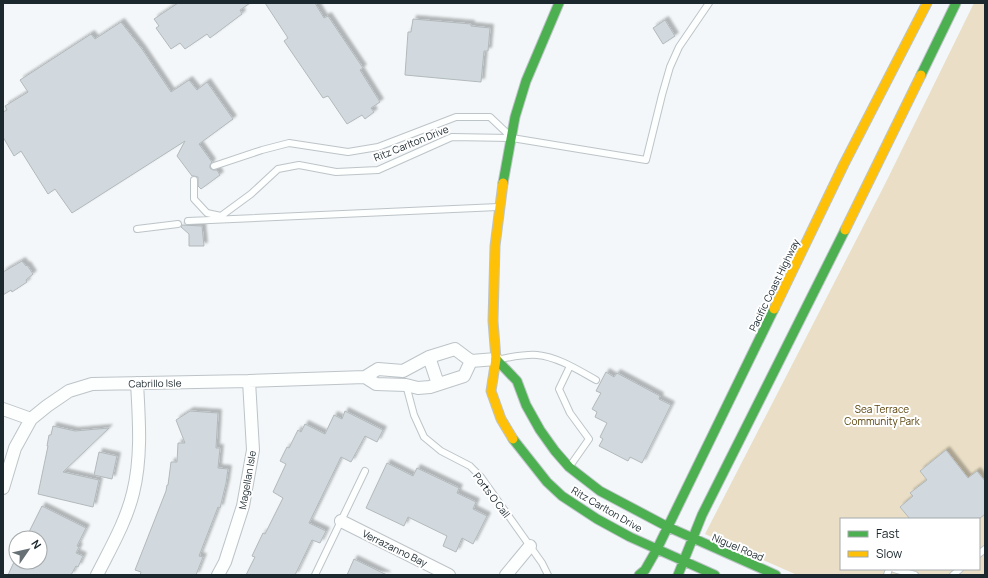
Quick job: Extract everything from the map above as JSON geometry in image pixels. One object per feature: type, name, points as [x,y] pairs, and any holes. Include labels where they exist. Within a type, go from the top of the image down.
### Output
[{"type":"main road","name":"Pacific Coast Highway","points":[[639,575],[645,570],[668,528],[844,164],[927,3]]},
{"type":"main road","points":[[678,575],[702,514],[829,262],[956,3]]},
{"type":"main road","name":"Ritz Carlton Drive","points":[[558,5],[526,81],[515,117],[503,181],[496,246],[493,321],[496,359],[491,391],[501,419],[516,444],[547,482],[562,496],[597,519],[630,537],[683,560]]},
{"type":"main road","name":"Ritz Carlton Drive","points":[[496,359],[517,381],[526,406],[540,430],[569,467],[600,491],[668,528],[692,539]]},
{"type":"main road","name":"Niguel Road","points":[[692,539],[776,575]]},
{"type":"main road","points":[[683,560],[715,575]]},
{"type":"street","points":[[406,385],[403,371],[428,357],[455,349],[471,361],[496,359]]},
{"type":"street","points":[[428,357],[438,384]]},
{"type":"street","name":"Cabrillo Isle","points":[[365,377],[376,384],[406,385],[418,388],[430,387],[464,376],[471,361]]},
{"type":"street","name":"Cabrillo Isle","points":[[3,488],[15,448],[31,419],[69,391],[92,384],[365,377],[378,369],[403,371]]},
{"type":"street","name":"Magellan Isle","points":[[218,575],[225,562],[243,506],[253,450],[249,381]]},
{"type":"street","points":[[96,575],[121,525],[133,493],[138,462],[140,427],[137,383]]},
{"type":"street","points":[[3,409],[31,419]]},
{"type":"street","name":"Verrazanno Bay","points":[[341,521],[449,575]]},
{"type":"street","points":[[506,575],[530,546]]},
{"type":"lane","points":[[512,138],[646,160],[670,67],[679,47],[709,3]]},
{"type":"lane","name":"Ritz Carlton Drive","points":[[214,166],[262,150],[289,143],[348,152],[378,147],[456,117],[490,118],[512,138]]},
{"type":"lane","name":"Ritz Carlton Drive","points":[[194,180],[194,199],[207,213],[221,216],[251,194],[278,169],[299,165],[336,172],[378,170],[452,137],[512,138]]},
{"type":"lane","points":[[188,221],[499,207]]},
{"type":"lane","points":[[137,229],[178,224]]},
{"type":"lane","points":[[496,359],[536,355],[549,357],[596,380]]},
{"type":"lane","points":[[569,467],[589,439],[570,413],[559,389],[570,366]]},
{"type":"lane","name":"Ports O Call","points":[[406,385],[414,415],[424,437],[441,451],[470,466],[481,477],[542,563],[548,575]]},
{"type":"lane","points":[[315,575],[365,471]]},
{"type":"lane","points":[[898,570],[915,575]]},
{"type":"green space","name":"Sea Terrace Community Park","points":[[974,3],[985,3],[985,575],[797,575],[705,534],[885,184]]},
{"type":"building","points":[[178,3],[250,3],[240,10],[242,14],[210,38],[207,34],[185,49],[180,43],[171,49],[156,28],[159,26],[154,19]]},
{"type":"building","points":[[265,3],[315,3],[324,18],[328,16],[363,68],[360,70],[380,102],[371,108],[374,112],[365,119],[362,115],[347,124],[328,96],[323,98],[284,41],[288,38]]},
{"type":"building","points":[[413,19],[471,24],[471,26],[490,28],[488,51],[484,51],[481,82],[405,75],[408,32],[411,32]]},
{"type":"building","points":[[665,20],[675,36],[663,44],[653,28]]},
{"type":"building","points":[[121,22],[142,49],[171,92],[189,80],[197,90],[207,82],[233,119],[199,144],[212,162],[210,168],[217,170],[220,175],[201,189],[198,186],[198,177],[192,176],[177,156],[185,141],[72,213],[55,189],[48,194],[21,151],[14,156],[3,137],[3,112],[7,110],[5,106],[28,92],[20,80],[91,34],[95,39]]},
{"type":"building","points":[[182,225],[202,226],[204,246],[189,246],[189,234],[181,227]]},
{"type":"building","points":[[22,261],[26,266],[27,265],[33,274],[26,280],[27,282],[12,292],[11,290],[3,295],[3,272]]},
{"type":"building","points":[[606,372],[614,377],[617,373],[660,396],[659,399],[671,405],[642,463],[630,457],[628,461],[599,446],[603,439],[600,437],[607,423],[595,417],[597,412],[592,409],[601,393],[596,391]]},
{"type":"building","points":[[190,411],[218,413],[216,448],[220,448],[218,468],[228,469],[220,508],[218,507],[199,556],[203,557],[196,575],[140,575],[141,572],[135,570],[168,485],[171,462],[177,462],[178,443],[185,443],[176,420]]},
{"type":"building","points":[[345,411],[383,430],[377,442],[365,436],[351,462],[341,457],[309,523],[326,531],[320,543],[312,540],[295,575],[246,575],[255,557],[252,556],[263,533],[265,534],[283,498],[273,492],[286,464],[280,461],[287,447],[289,448],[298,430],[301,432],[305,424],[325,434],[334,415],[342,419]]},
{"type":"building","points":[[53,426],[75,431],[109,428],[63,472],[99,480],[93,507],[38,494],[49,435],[51,435]]},
{"type":"building","points":[[946,450],[968,478],[977,471],[985,481],[985,514],[980,518],[909,518],[900,507],[913,496],[910,493],[927,480],[920,471]]},
{"type":"building","points":[[99,452],[117,456],[112,479],[94,475]]},
{"type":"building","points":[[387,463],[413,476],[417,468],[459,488],[457,493],[476,502],[473,509],[487,516],[473,544],[462,538],[456,552],[443,546],[447,536],[408,517],[404,526],[366,508]]},
{"type":"building","points":[[42,506],[86,528],[77,546],[79,547],[76,553],[83,556],[78,567],[76,566],[71,575],[8,575],[10,570],[48,570],[48,530],[30,530]]},
{"type":"building","points":[[354,559],[387,575],[347,575]]},
{"type":"traffic: fast","points":[[503,183],[515,117],[526,81],[559,3]]},
{"type":"traffic: fast","points":[[921,75],[956,3]]},
{"type":"traffic: fast","points":[[678,575],[702,515],[845,230]]},
{"type":"traffic: fast","points":[[639,575],[645,570],[657,549],[774,309]]},
{"type":"traffic: fast","points":[[496,359],[517,381],[526,405],[540,430],[555,451],[569,467],[600,491],[668,527],[776,575]]},
{"type":"traffic: fast","points":[[513,439],[547,482],[562,496],[597,519],[630,537],[715,575]]},
{"type":"traffic: slow","points":[[774,309],[844,164],[927,3]]},
{"type":"traffic: slow","points":[[845,230],[921,75]]},
{"type":"traffic: slow","points":[[503,183],[495,246],[493,321],[496,359],[491,391],[501,419],[513,439]]}]
